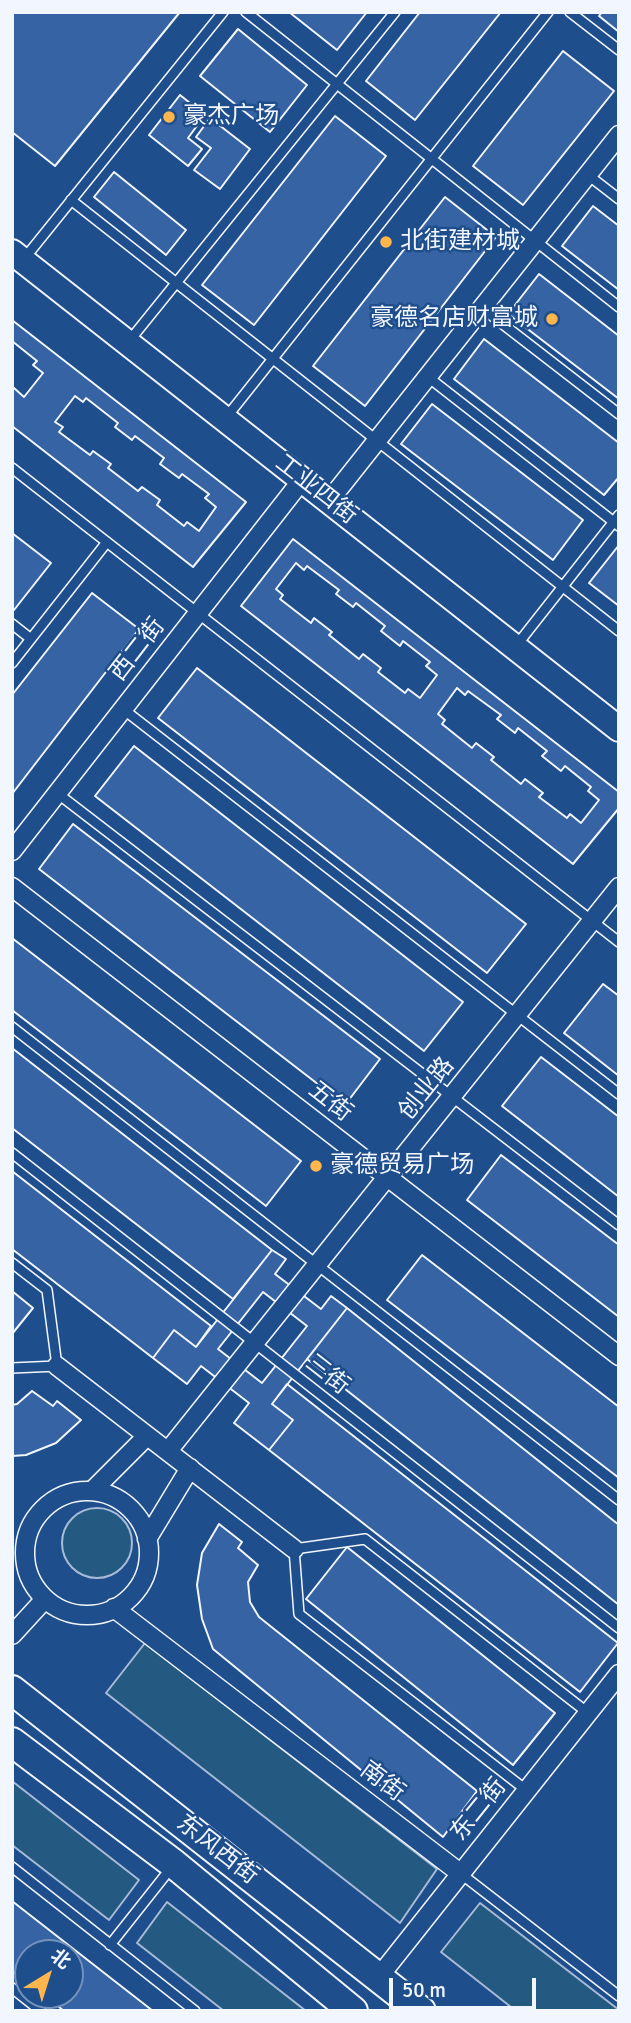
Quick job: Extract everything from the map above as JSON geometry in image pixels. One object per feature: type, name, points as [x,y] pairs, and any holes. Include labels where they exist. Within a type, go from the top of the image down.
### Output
[{"type":"main road","name":"东风西街","points":[[12,1690],[421,2011]]},
{"type":"main road","name":"东风西街","points":[[12,1742],[174,1864],[353,2011]]},
{"type":"street","points":[[329,501],[619,135]]},
{"type":"street","name":"工业四街","points":[[17,256],[619,729]]},
{"type":"street","name":"西二街","points":[[12,851],[302,480]]},
{"type":"street","name":"五街","points":[[12,887],[619,1356]]},
{"type":"street","name":"创业路","points":[[168,1451],[619,887]]},
{"type":"street","points":[[57,1366],[294,1549]]},
{"type":"street","points":[[92,1491],[147,1436]]},
{"type":"street","points":[[147,1539],[190,1468]]},
{"type":"street","points":[[92,1491],[113,1496],[130,1508],[143,1526],[147,1539],[148,1568],[139,1587],[124,1602],[105,1612],[84,1615],[63,1610],[45,1599],[32,1582],[26,1564],[25,1545],[31,1527],[41,1511],[56,1499],[73,1492],[92,1491]]},
{"type":"street","points":[[12,1525],[28,1537]]},
{"type":"street","points":[[12,1635],[45,1599]]},
{"type":"street","name":"南街","points":[[114,1608],[460,1873]]},
{"type":"street","name":"东二街","points":[[378,1978],[619,1674]]},
{"type":"lane","points":[[17,256],[71,200],[223,12]]},
{"type":"lane","points":[[246,12],[619,307]]},
{"type":"lane","points":[[128,343],[395,12]]},
{"type":"lane","points":[[225,419],[548,12]]},
{"type":"lane","points":[[570,12],[619,50]]},
{"type":"lane","points":[[588,175],[619,199]]},
{"type":"lane","points":[[71,200],[619,631]]},
{"type":"lane","points":[[482,308],[619,414]]},
{"type":"lane","points":[[428,377],[617,521],[515,648]]},
{"type":"lane","points":[[12,468],[619,942]]},
{"type":"lane","points":[[12,663],[107,542]]},
{"type":"lane","points":[[12,624],[32,639]]},
{"type":"lane","points":[[123,709],[619,1094]]},
{"type":"lane","points":[[57,793],[619,1225]]},
{"type":"lane","points":[[12,1027],[619,1500]]},
{"type":"lane","name":"三街","points":[[12,1153],[619,1628]]},
{"type":"lane","points":[[12,1263],[47,1290],[57,1366],[12,1368]]},
{"type":"lane","points":[[526,1790],[299,1614],[294,1549],[365,1539],[587,1713]]},
{"type":"lane","points":[[110,1945],[174,1864]]},
{"type":"lane","points":[[12,1867],[195,2011]]},
{"type":"lane","name":"南街","points":[[460,1873],[619,1996]]},
{"type":"lane","points":[[12,1988],[41,2011]]},
{"type":"shaded area","points":[[97,1508],[122,1518],[132,1543],[122,1568],[97,1578],[72,1568],[62,1543],[72,1518]]},
{"type":"shaded area","points":[[145,1643],[437,1869],[400,1923],[106,1693]]},
{"type":"shaded area","points":[[12,1781],[139,1880],[109,1920],[12,1845]]},
{"type":"shaded area","points":[[167,1902],[306,2011],[224,2011],[137,1943]]},
{"type":"shaded area","points":[[480,1903],[619,2011],[516,2011],[441,1952]]},
{"type":"building","points":[[13,12],[180,12],[55,166],[12,132]]},
{"type":"building","points":[[289,12],[367,12],[337,50]]},
{"type":"building","points":[[420,12],[501,12],[415,120],[366,81]]},
{"type":"building","points":[[602,12],[619,12],[619,32],[599,16]]},
{"type":"building","points":[[238,29],[307,85],[270,132],[200,76]]},
{"type":"building","points":[[563,51],[614,91],[523,205],[473,166]]},
{"type":"building","points":[[180,95],[205,115],[188,138],[202,149],[188,166],[149,135]]},
{"type":"building","points":[[335,116],[386,156],[254,325],[202,285]]},
{"type":"building","points":[[210,118],[250,149],[220,189],[194,170],[211,148],[196,137]]},
{"type":"building","points":[[114,172],[186,230],[166,255],[94,197]]},
{"type":"building","points":[[445,197],[496,237],[365,406],[313,366]]},
{"type":"building","points":[[593,206],[619,226],[619,290],[562,246]]},
{"type":"building","points":[[539,274],[619,336],[619,399],[508,314]]},
{"type":"building","points":[[12,320],[246,502],[193,567],[12,426]]},
{"type":"building","points":[[484,339],[619,443],[619,477],[604,495],[454,379]]},
{"type":"building","points":[[12,341],[37,361],[33,365],[43,373],[24,397],[14,388],[12,391]]},
{"type":"building","points":[[75,396],[83,402],[86,398],[118,423],[115,427],[132,440],[135,436],[164,458],[160,464],[179,478],[182,474],[209,494],[205,498],[216,507],[199,531],[187,522],[184,526],[157,505],[160,500],[142,487],[138,491],[108,468],[111,464],[93,451],[90,455],[59,432],[63,427],[55,422]]},
{"type":"building","points":[[432,404],[583,520],[553,560],[401,444]]},
{"type":"building","points":[[12,533],[51,563],[14,610],[12,608]]},
{"type":"building","points":[[293,539],[619,792],[619,808],[573,864],[241,606]]},
{"type":"building","points":[[619,545],[619,606],[589,583]]},
{"type":"building","points":[[296,563],[304,570],[307,566],[339,590],[336,594],[353,607],[356,603],[385,626],[381,631],[400,646],[403,641],[430,662],[426,666],[437,675],[420,698],[408,689],[405,693],[378,672],[381,668],[363,654],[359,659],[329,635],[332,632],[314,618],[311,623],[280,599],[283,595],[276,589]]},
{"type":"building","points":[[92,593],[139,629],[12,794],[12,695]]},
{"type":"building","points":[[197,668],[526,924],[487,973],[158,718]]},
{"type":"building","points":[[457,688],[465,695],[468,691],[501,715],[497,719],[515,733],[518,728],[547,751],[542,756],[561,771],[565,766],[591,787],[588,791],[599,800],[581,823],[570,814],[567,818],[539,797],[543,793],[525,779],[521,784],[491,760],[494,757],[476,743],[472,748],[442,724],[445,720],[438,714]]},
{"type":"building","points":[[134,746],[463,1002],[424,1051],[95,796]]},
{"type":"building","points":[[73,824],[380,1059],[345,1105],[39,869]]},
{"type":"building","points":[[12,938],[301,1161],[266,1206],[12,1010]]},
{"type":"building","points":[[603,984],[619,996],[619,1076],[564,1033]]},
{"type":"building","points":[[12,1048],[272,1250],[233,1299],[12,1128]]},
{"type":"building","points":[[541,1057],[619,1117],[619,1197],[502,1106]]},
{"type":"building","points":[[501,1155],[619,1245],[619,1317],[467,1200]]},
{"type":"building","points":[[12,1171],[211,1326],[196,1347],[174,1330],[153,1358],[12,1249]]},
{"type":"building","points":[[272,1250],[286,1259],[275,1274],[321,1309],[331,1296],[347,1308],[272,1404],[293,1420],[269,1450],[234,1423],[249,1403],[201,1366],[187,1384],[153,1358],[174,1330],[196,1347]],"holes":[[[263,1292],[307,1326],[262,1383],[218,1349]]]},
{"type":"building","points":[[422,1255],[619,1407],[619,1478],[387,1300]]},
{"type":"building","points":[[12,1291],[33,1308],[12,1334]]},
{"type":"building","points":[[347,1308],[619,1525],[619,1605],[307,1359]]},
{"type":"building","points":[[287,1384],[618,1643],[580,1692],[269,1450],[293,1420],[272,1404]]},
{"type":"building","points":[[32,1391],[53,1406],[57,1401],[81,1420],[56,1443],[26,1455],[12,1456],[12,1405]]},
{"type":"building","points":[[219,1524],[242,1542],[238,1548],[258,1565],[248,1582],[250,1602],[259,1617],[477,1791],[443,1837],[213,1649],[202,1619],[197,1585],[202,1553]]},
{"type":"building","points":[[347,1547],[555,1713],[513,1765],[306,1599]]},
{"type":"building","points":[[12,1901],[61,1939],[14,1939],[14,1972]]},
{"type":"building","points":[[84,1957],[153,2011],[62,2009],[84,2009]]},
{"type":"place","name":"豪杰广场","points":[[169,117]]},
{"type":"place","name":"北街建材城","points":[[386,242]]},
{"type":"place","name":"豪德名店财富城","points":[[552,319]]},
{"type":"place","name":"豪德贸易广场","points":[[316,1166]]}]
